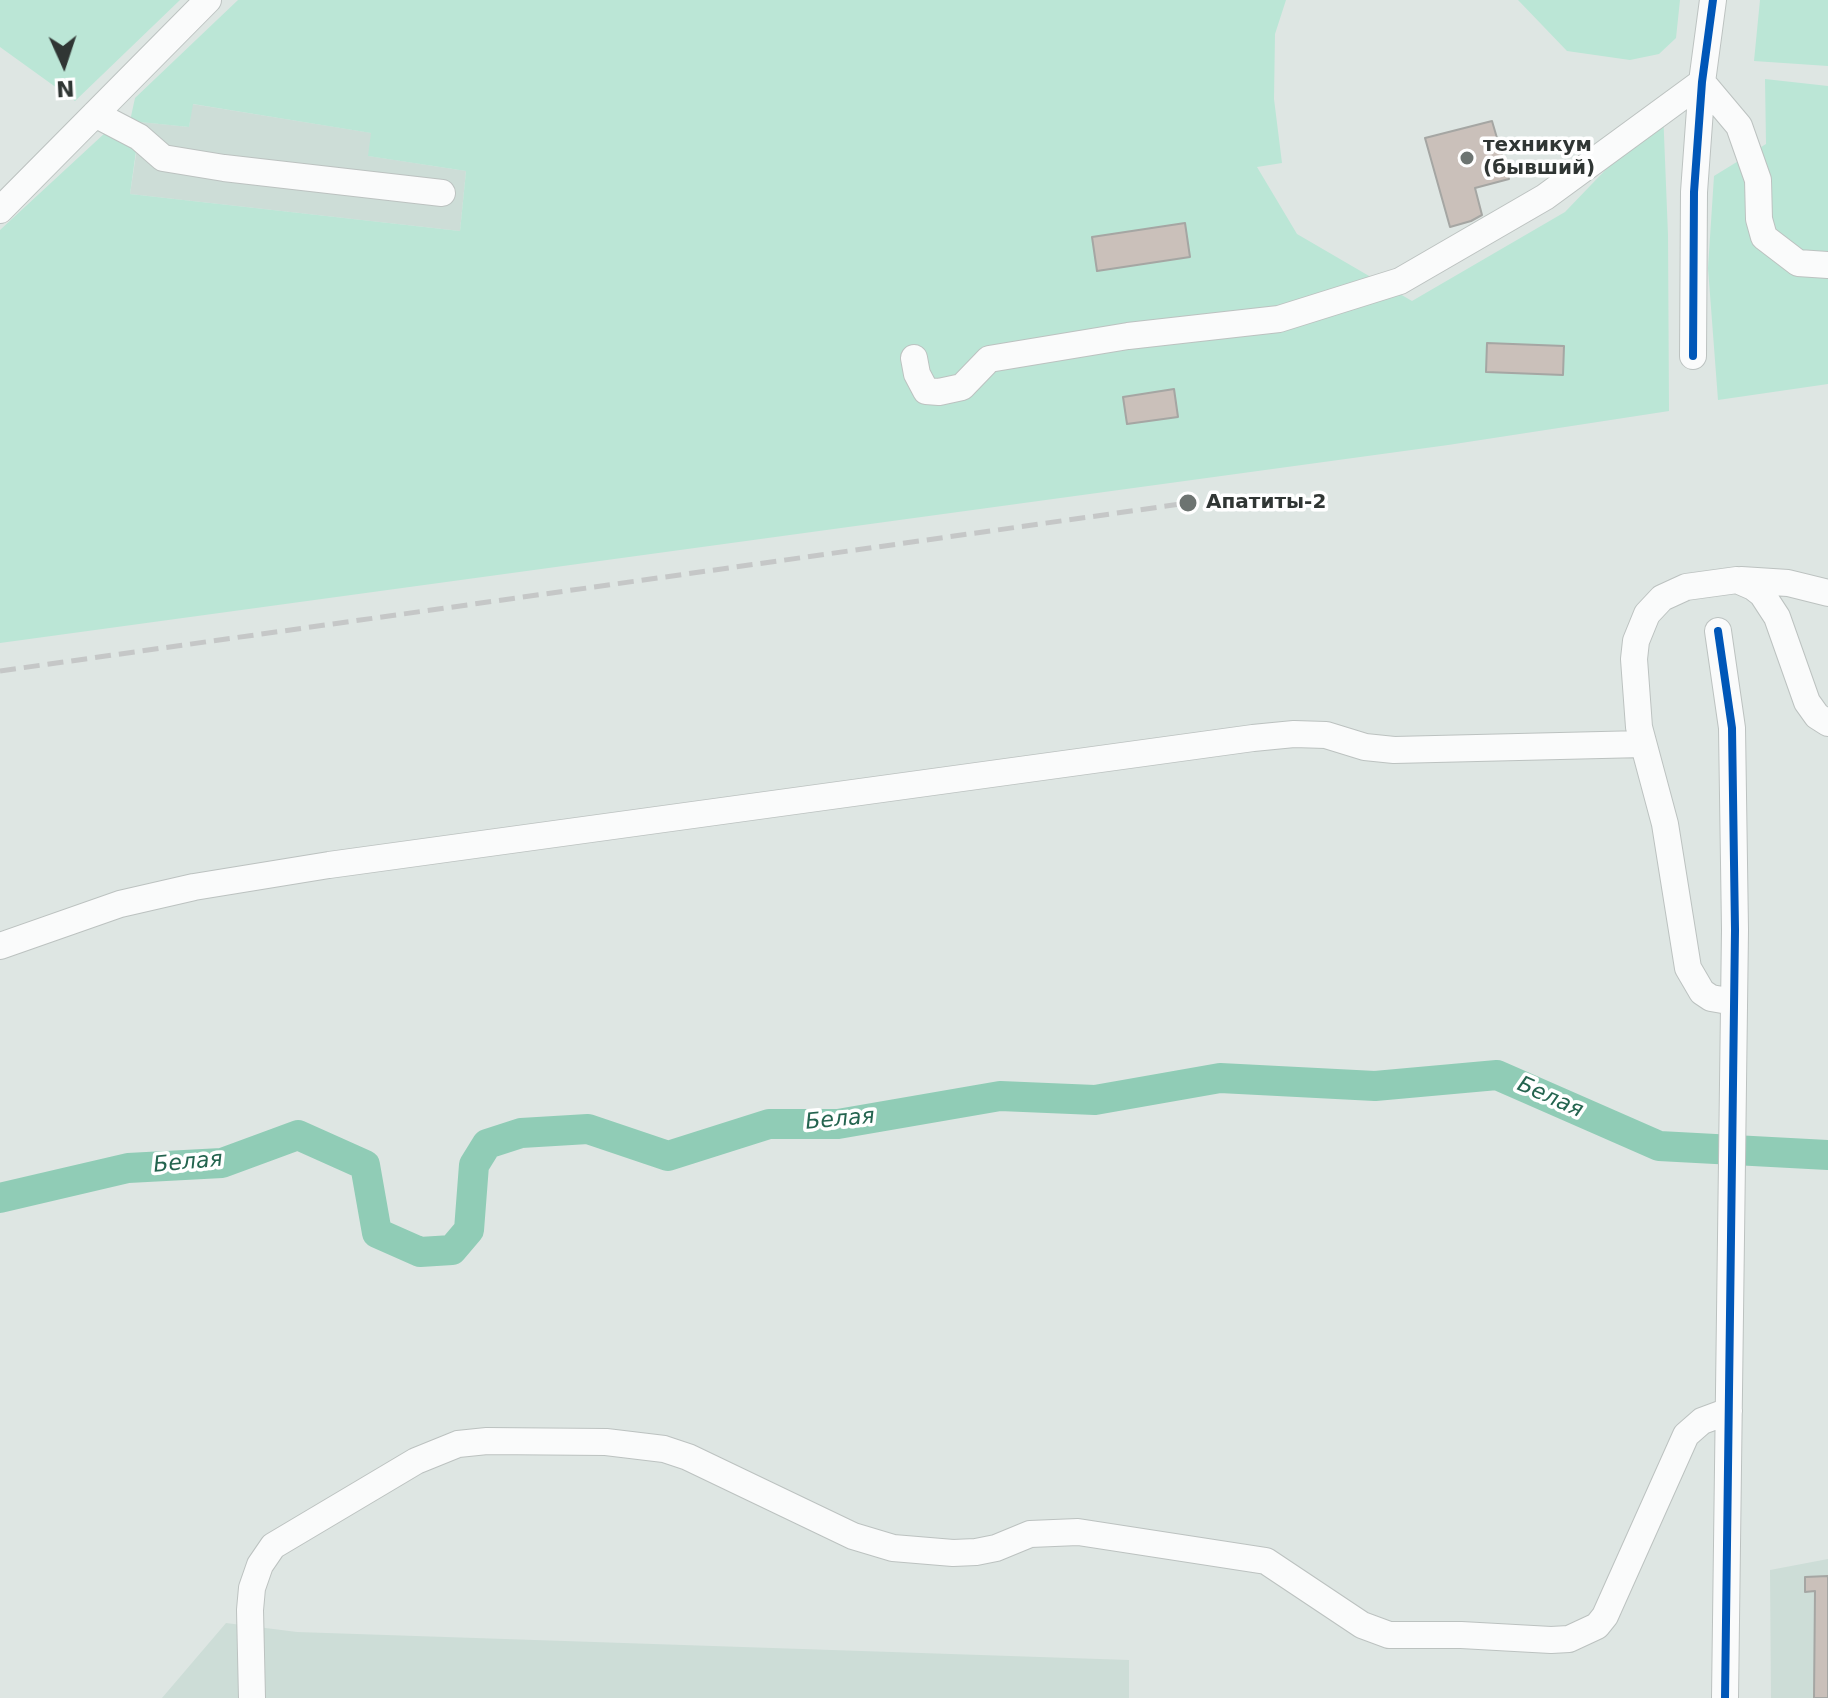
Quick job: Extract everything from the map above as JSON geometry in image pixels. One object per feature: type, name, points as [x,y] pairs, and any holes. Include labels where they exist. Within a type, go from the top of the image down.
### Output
[{"type":"street","points":[[0,210],[208,0]]},
{"type":"street","points":[[1693,356],[1694,192],[1702,82],[1713,0]]},
{"type":"street","points":[[1702,82],[1739,126],[1758,180],[1759,219],[1764,237],[1798,263],[1828,265]]},
{"type":"street","points":[[914,358],[917,374],[926,391],[939,392],[962,387],[989,359],[1128,336],[1279,319],[1400,281],[1545,197],[1702,82]]},
{"type":"street","points":[[95,114],[139,137],[163,158],[442,193]]},
{"type":"street","points":[[1737,580],[1762,594],[1777,617],[1807,702],[1817,716],[1828,723]]},
{"type":"street","points":[[1734,1002],[1723,1002],[1702,992],[1688,968],[1665,824],[1643,744],[1634,659],[1636,641],[1647,614],[1662,598],[1686,587],[1737,580],[1788,583],[1828,593]]},
{"type":"street","points":[[1718,631],[1732,728],[1734,1002],[1725,1698]]},
{"type":"street","points":[[0,946],[120,904],[194,887],[329,865],[1253,738],[1326,735],[1365,747],[1394,750],[1643,744]]},
{"type":"street","points":[[252,1698],[252,1588],[260,1565],[273,1546],[416,1461],[458,1444],[487,1441],[606,1442],[664,1449],[688,1457],[853,1536],[893,1548],[976,1552],[996,1548],[1030,1534],[1078,1532],[1266,1561],[1362,1625],[1389,1635],[1551,1640],[1569,1639],[1597,1626],[1605,1616],[1686,1435],[1702,1421],[1729,1411]]},
{"type":"shaded area","points":[[192,104],[372,133],[369,156],[466,171],[460,231],[130,194],[141,122],[189,127]]},
{"type":"shaded area","points":[[1828,1559],[1828,1698],[1771,1698],[1770,1570]]},
{"type":"shaded area","points":[[226,1623],[297,1632],[1129,1660],[1129,1698],[162,1698]]},
{"type":"green space","points":[[0,0],[180,0],[75,101],[0,47]]},
{"type":"green space","points":[[238,0],[1286,0],[1275,34],[1274,99],[1282,163],[1257,167],[1297,234],[1412,301],[1565,212],[1663,110],[1668,235],[1669,411],[1448,445],[0,643],[0,230],[106,132],[136,151],[130,194],[460,231],[466,171],[368,156],[371,133],[193,104],[189,127],[130,121],[135,98]]},
{"type":"green space","points":[[1518,0],[1680,0],[1676,38],[1659,54],[1630,60],[1567,51]]},
{"type":"green space","points":[[1760,0],[1828,0],[1828,66],[1754,61]]},
{"type":"green space","points":[[1765,79],[1828,86],[1828,384],[1718,400],[1708,268],[1714,176],[1766,144]]},
{"type":"building","name":"техникум (бывший)","points":[[1492,121],[1509,179],[1475,188],[1482,215],[1450,227],[1425,138]]},
{"type":"building","points":[[1185,223],[1190,257],[1097,271],[1092,237]]},
{"type":"building","points":[[1487,343],[1564,346],[1563,375],[1486,372]]},
{"type":"building","points":[[1174,389],[1178,417],[1127,424],[1123,397]]},
{"type":"building","points":[[1828,1576],[1828,1698],[1814,1698],[1815,1591],[1805,1592],[1805,1577]]},
{"type":"waterway","name":"Белая","points":[[0,1198],[128,1168],[222,1163],[298,1135],[365,1165],[377,1233],[420,1252],[452,1250],[469,1230],[474,1165],[487,1144],[521,1133],[588,1129],[668,1156],[769,1124],[838,1124],[1000,1096],[1095,1100],[1220,1078],[1375,1086],[1497,1075],[1659,1146],[1828,1155]]},
{"type":"railway","points":[[0,671],[1188,503]]},
{"type":"cycle path","points":[[1693,356],[1694,192],[1702,82],[1713,0]]},
{"type":"cycle path","points":[[1718,631],[1732,728],[1735,930],[1725,1698]]},
{"type":"place","name":"техникум (бывший)","points":[[1467,158]]},
{"type":"place","name":"Апатиты-2","points":[[1188,503]]}]
